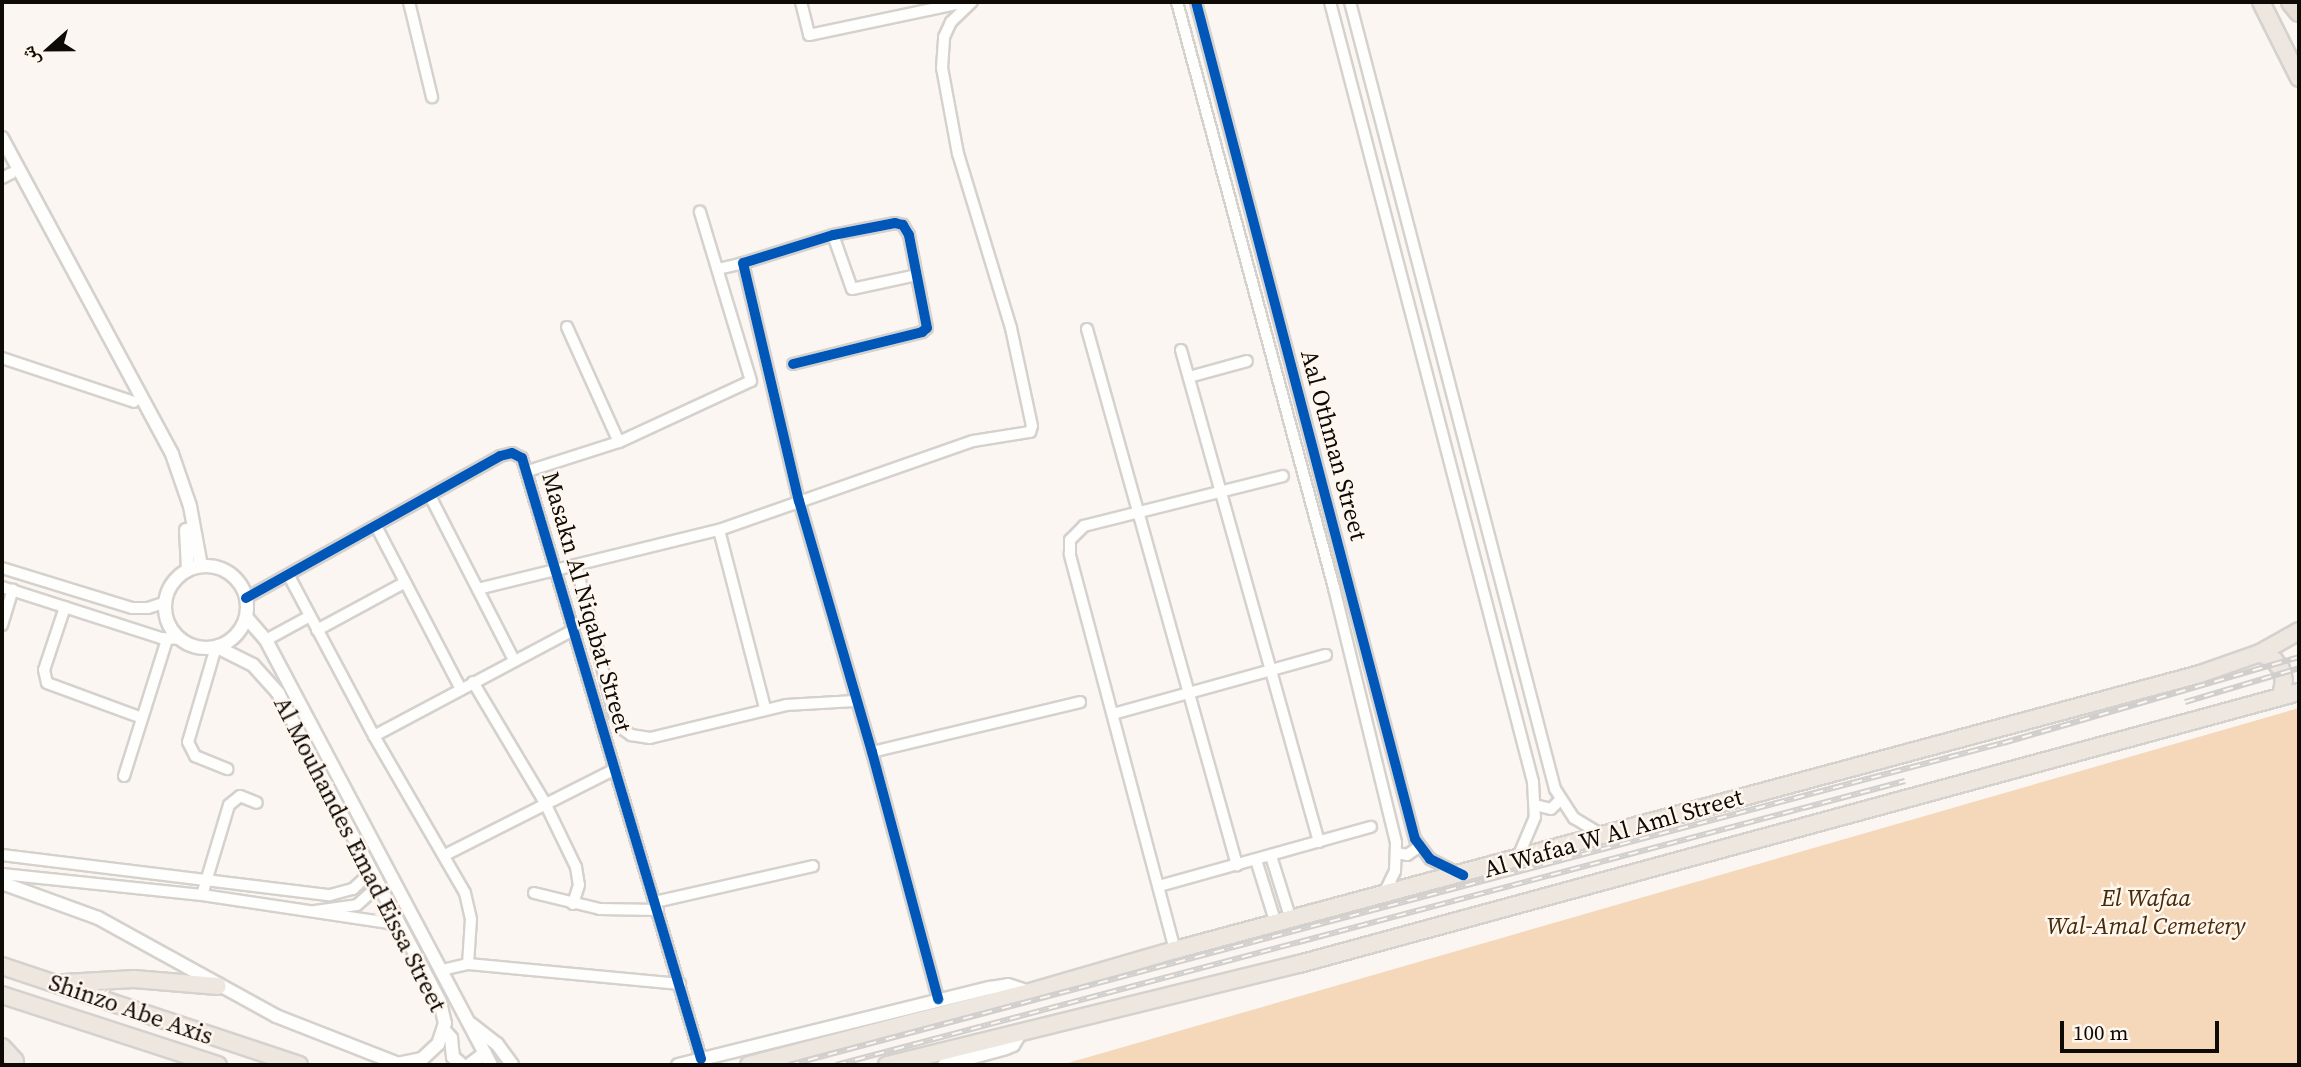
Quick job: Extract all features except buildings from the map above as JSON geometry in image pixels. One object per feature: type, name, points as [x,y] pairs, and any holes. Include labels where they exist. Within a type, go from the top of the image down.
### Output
[{"type":"highway","points":[[2291,2],[2299,12]]},
{"type":"main road","points":[[2261,2],[2299,79]]},
{"type":"main road","name":"Al Wafaa W Al Aml Street","points":[[1030,992],[1175,950],[1463,875],[2200,674],[2260,653],[2299,631]]},
{"type":"main road","points":[[2260,653],[2274,660],[2281,669],[2284,680],[2281,697]]},
{"type":"main road","name":"Al Wafaa W Al Aml Street","points":[[1020,1032],[1311,960],[2299,692]]},
{"type":"main road","name":"Shinzo Abe Axis","points":[[2,966],[299,1065]]},
{"type":"main road","points":[[57,984],[134,979],[218,986]]},
{"type":"main road","points":[[749,1065],[1030,992]]},
{"type":"main road","name":"Shinzo Abe Axis","points":[[2,995],[218,1065]]},
{"type":"main road","points":[[887,1065],[1020,1032]]},
{"type":"main road","points":[[2,1047],[13,1061]]},
{"type":"street","points":[[409,2],[432,97]]},
{"type":"street","points":[[801,2],[809,35],[966,2]]},
{"type":"street","points":[[478,589],[719,530],[973,442],[999,436],[1025,435],[1031,429],[1011,328],[958,154],[945,90],[941,52],[944,37],[951,22],[972,2]]},
{"type":"street","name":"Aal Othman Street","points":[[1177,2],[1334,588],[1397,853]]},
{"type":"street","name":"Aal Othman Street","points":[[1196,2],[1419,847]]},
{"type":"street","points":[[1330,2],[1532,782],[1535,805],[1528,838],[1516,859]]},
{"type":"street","points":[[1350,2],[1560,800],[1583,825],[1604,835]]},
{"type":"street","points":[[1359,113],[1379,108]]},
{"type":"street","points":[[2,138],[172,454],[188,497],[201,566]]},
{"type":"street","points":[[2,154],[7,175],[165,456],[185,523],[188,570]]},
{"type":"street","points":[[528,471],[619,442],[751,381],[700,212]]},
{"type":"street","points":[[718,269],[833,235],[895,223],[903,225],[909,235],[927,322],[922,332],[793,364]]},
{"type":"street","points":[[833,235],[852,289],[917,275]]},
{"type":"street","points":[[743,263],[799,501],[872,752],[938,999]]},
{"type":"street","points":[[567,327],[619,442]]},
{"type":"street","points":[[1087,329],[1237,865]]},
{"type":"street","points":[[1181,350],[1319,842]]},
{"type":"street","points":[[2,358],[134,402]]},
{"type":"street","points":[[1189,377],[1247,361]]},
{"type":"street","name":"Masakn Al Niqabat Street","points":[[246,598],[506,454],[522,458],[701,1059]]},
{"type":"street","points":[[1175,950],[1069,547],[1073,534],[1084,526],[1283,476]]},
{"type":"street","points":[[430,496],[514,660]]},
{"type":"street","points":[[376,526],[461,689]]},
{"type":"street","points":[[719,530],[765,708]]},
{"type":"street","points":[[576,565],[614,714],[624,730],[640,738],[650,738],[765,708],[807,702],[855,701]]},
{"type":"street","points":[[2,587],[174,639],[201,648],[216,647],[238,633],[246,617],[246,598],[241,584],[221,569],[201,566],[188,570],[171,587],[166,602],[167,619],[174,639],[142,718],[124,776]]},
{"type":"street","points":[[2,568],[132,608],[148,608],[166,602]]},
{"type":"street","points":[[289,576],[374,736],[445,855],[470,908],[468,964]]},
{"type":"street","points":[[317,630],[404,583]]},
{"type":"street","points":[[2,625],[13,590]]},
{"type":"street","points":[[65,607],[44,670],[47,683],[142,718]]},
{"type":"street","name":"Al Mouhandes Emad Eissa Street","points":[[246,617],[266,640],[488,1059]]},
{"type":"street","points":[[266,640],[310,617]]},
{"type":"street","points":[[374,736],[573,630]]},
{"type":"street","points":[[216,647],[188,742],[195,755],[228,769]]},
{"type":"street","name":"Al Mouhandes Emad Eissa Street","points":[[216,647],[243,658],[271,682],[443,1009],[444,1030],[438,1044],[429,1055],[416,1062],[399,1065]]},
{"type":"street","points":[[1113,714],[1326,655]]},
{"type":"street","points":[[473,682],[545,803],[579,876],[573,904]]},
{"type":"street","points":[[872,752],[1080,702]]},
{"type":"street","points":[[445,855],[613,770]]},
{"type":"street","points":[[202,895],[231,801],[240,796],[257,803]]},
{"type":"street","points":[[1535,805],[1551,809],[1560,800]]},
{"type":"street","points":[[1159,886],[1371,827]]},
{"type":"street","points":[[1382,896],[1395,870],[1397,853],[1411,854],[1419,847],[1437,864],[1463,875]]},
{"type":"street","points":[[2,855],[330,895],[353,889],[371,872]]},
{"type":"street","points":[[1271,856],[1279,882],[1284,922]]},
{"type":"street","points":[[1256,860],[1265,887],[1284,922]]},
{"type":"street","points":[[534,893],[573,904],[614,911],[657,906],[813,866]]},
{"type":"street","points":[[2,874],[202,895],[315,911],[330,916],[389,923],[404,932]]},
{"type":"street","points":[[1265,887],[1279,882]]},
{"type":"street","points":[[2,883],[98,918],[276,1016],[399,1065]]},
{"type":"street","points":[[315,911],[357,905],[379,885]]},
{"type":"street","points":[[442,970],[468,964],[680,984]]},
{"type":"street","name":"Al Wafaa W Al Aml Street","points":[[678,1065],[938,999],[1008,985],[1030,992]]},
{"type":"street","points":[[470,1023],[497,1044],[512,1065]]},
{"type":"street","points":[[444,1030],[451,1038],[453,1056],[462,1065]]},
{"type":"street","name":"Al Wafaa W Al Aml Street","points":[[944,1065],[1013,1045],[1020,1032]]},
{"type":"street","points":[[469,1065],[488,1059]]},
{"type":"green space","name":"El Wafaa Wal-Amal Cemetery","points":[[2299,708],[2299,1065],[1061,1065]]},
{"type":"railway","points":[[789,1065],[2003,743],[2299,657]]},
{"type":"railway","points":[[2185,702],[2299,668]]},
{"type":"railway","points":[[836,1065],[1905,781]]},
{"type":"cycle path","points":[[1196,2],[1415,839],[1430,859],[1463,875]]},
{"type":"cycle path","points":[[793,364],[922,332],[927,328],[909,235],[903,225],[895,223],[833,235],[743,263],[799,501],[872,752],[938,999]]},
{"type":"cycle path","points":[[246,598],[500,456],[512,453],[522,458],[701,1059]]}]
